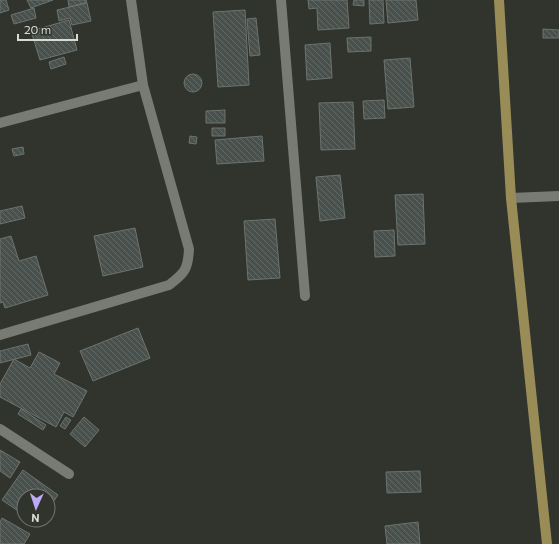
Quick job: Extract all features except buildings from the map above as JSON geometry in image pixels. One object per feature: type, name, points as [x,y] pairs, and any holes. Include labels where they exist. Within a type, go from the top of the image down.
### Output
[{"type":"main road","points":[[499,0],[511,198],[547,544]]},
{"type":"street","points":[[0,335],[169,285],[182,275],[188,261],[189,249],[143,85],[131,0]]},
{"type":"street","points":[[281,0],[305,296]]},
{"type":"street","points":[[0,122],[143,85]]},
{"type":"street","points":[[511,198],[559,196]]},
{"type":"street","points":[[0,429],[69,474]]}]
